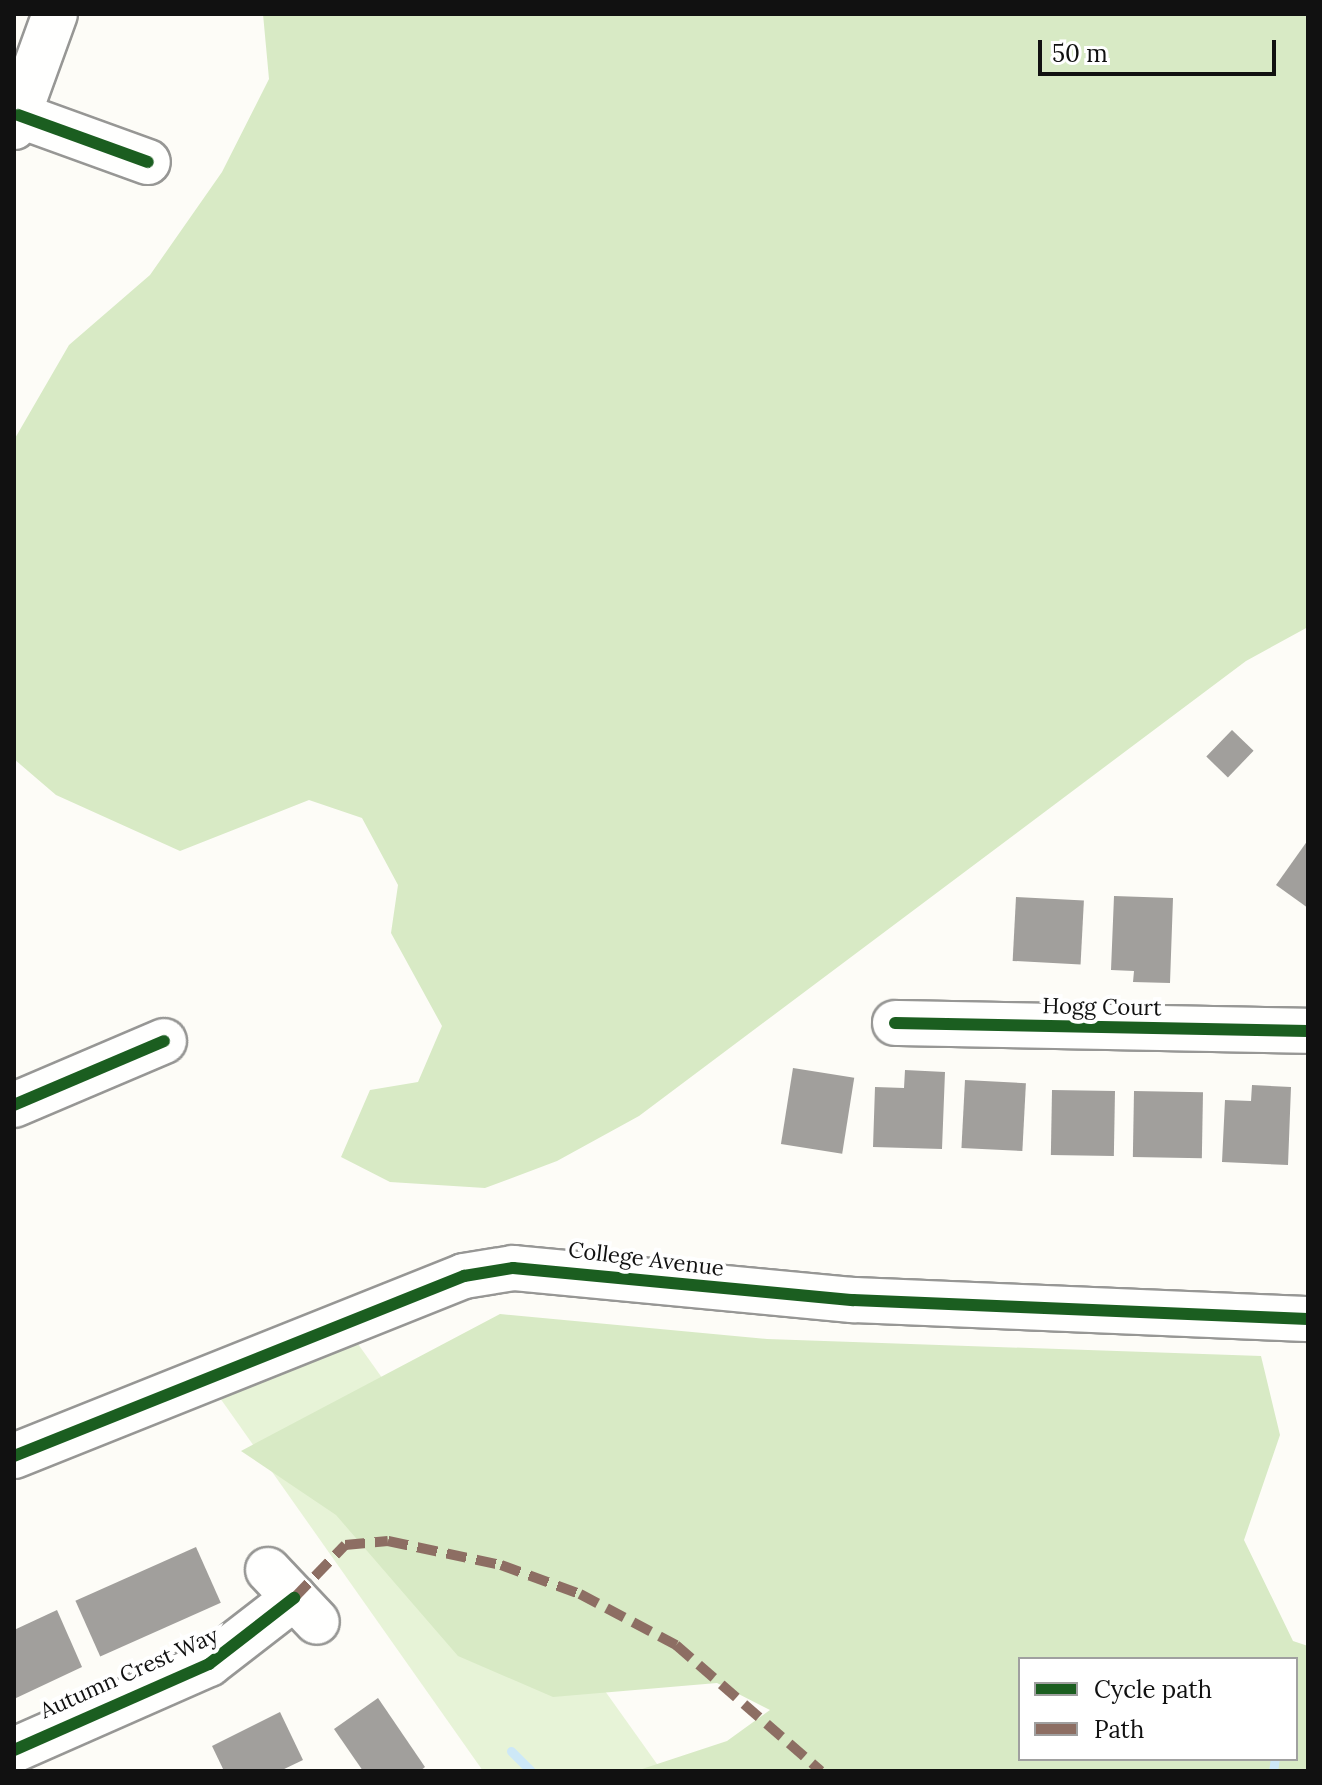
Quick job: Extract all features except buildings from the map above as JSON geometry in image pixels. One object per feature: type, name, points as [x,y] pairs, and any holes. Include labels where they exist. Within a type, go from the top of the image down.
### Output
[{"type":"street","points":[[55,14],[16,121],[148,162]]},
{"type":"street","name":"Hogg Court","points":[[915,1013],[1308,1031]]},
{"type":"street","points":[[14,1105],[164,1041]]},
{"type":"street","name":"College Avenue","points":[[14,1456],[464,1276],[513,1268],[853,1300],[1308,1319]]},
{"type":"street","name":"Autumn Crest Way","points":[[14,1750],[209,1664],[293,1597]]},
{"type":"green space","points":[[263,14],[1308,14],[1308,627],[1246,661],[639,1116],[557,1161],[485,1188],[390,1182],[341,1157],[370,1090],[418,1082],[442,1026],[391,933],[398,885],[362,818],[309,800],[180,851],[56,795],[14,759],[14,440],[69,345],[150,275],[222,172],[269,79]]},
{"type":"green space","points":[[500,1314],[767,1339],[1261,1356],[1280,1435],[1244,1540],[1293,1641],[1308,1646],[1308,1771],[636,1771],[727,1741],[770,1710],[717,1683],[553,1697],[458,1656],[336,1515],[241,1451]]},
{"type":"green space","points":[[358,1344],[662,1771],[483,1771],[220,1398]]},
{"type":"waterway","points":[[511,1751],[531,1771]]},
{"type":"waterway","points":[[1273,1771],[1275,1761]]},
{"type":"marked path","points":[[294,1598],[345,1545],[388,1541],[501,1565],[580,1594],[676,1645],[821,1771]]},
{"type":"cycle path","points":[[18,115],[148,162]]},
{"type":"cycle path","points":[[895,1023],[1308,1031]]},
{"type":"cycle path","points":[[14,1105],[164,1041]]},
{"type":"cycle path","points":[[14,1456],[464,1276],[513,1268],[853,1300],[1308,1319]]},
{"type":"cycle path","points":[[14,1750],[209,1664],[294,1598]]}]
